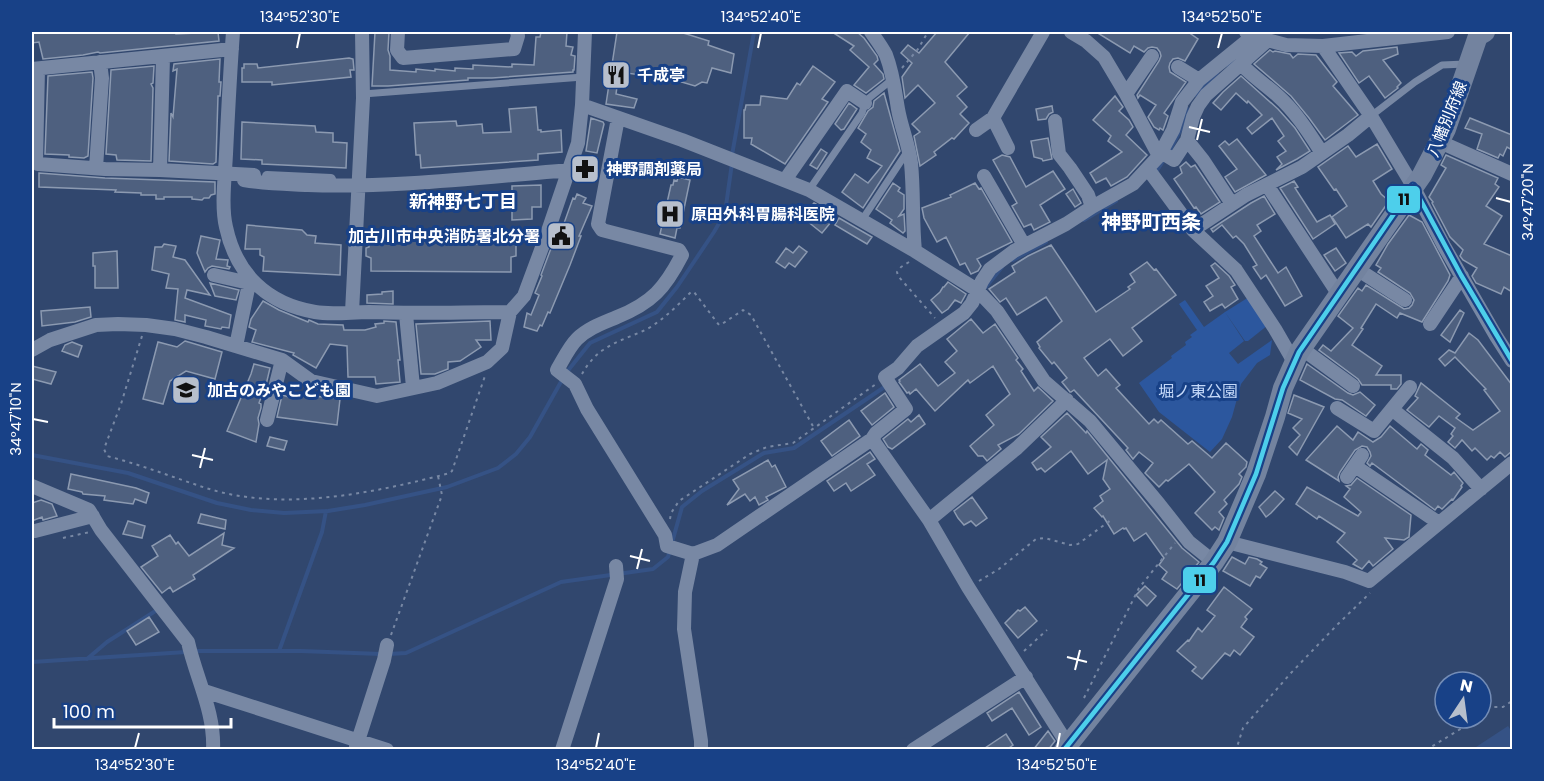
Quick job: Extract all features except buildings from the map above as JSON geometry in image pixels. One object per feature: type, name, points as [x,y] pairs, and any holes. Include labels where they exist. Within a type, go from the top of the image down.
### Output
[{"type":"main road","name":"八幡別府線","points":[[1066,747],[1214,562],[1227,542],[1256,474],[1283,388],[1298,355],[1422,175],[1440,142],[1468,64],[1476,33]]},
{"type":"street","points":[[232,32],[225,174],[225,226],[235,255],[250,281],[279,302],[317,312],[406,314],[510,312]]},
{"type":"street","points":[[352,312],[355,186],[363,94],[362,32]]},
{"type":"street","points":[[398,32],[397,50],[403,58],[514,49],[518,32]]},
{"type":"street","points":[[32,350],[50,340],[96,325],[146,325],[175,329],[282,360],[311,381],[377,396],[437,382],[487,362],[502,348],[510,312],[524,296],[570,170],[578,143],[585,32]]},
{"type":"street","points":[[872,32],[886,55],[894,78],[898,112],[908,150],[913,195],[913,234],[917,253]]},
{"type":"street","points":[[976,129],[993,118],[1043,32]]},
{"type":"street","points":[[1071,32],[1086,41],[1104,57],[1160,154],[1174,160],[1187,140],[1193,117],[1202,100],[1241,64],[1256,35]]},
{"type":"street","points":[[1256,35],[1286,45],[1323,46],[1448,32]]},
{"type":"street","points":[[676,546],[717,545],[872,439],[876,433],[906,409],[885,377],[898,368],[917,346],[963,313],[972,303],[990,269],[1024,245],[1066,224],[1152,174],[1173,130],[1182,102],[1199,80],[1256,35]]},
{"type":"street","points":[[1323,46],[1371,116],[1512,361]]},
{"type":"street","points":[[232,49],[35,69],[36,162],[46,165],[96,168],[351,180],[355,186]]},
{"type":"street","points":[[1126,94],[1152,56]]},
{"type":"street","points":[[160,170],[163,57]]},
{"type":"street","points":[[96,168],[102,78],[100,63]]},
{"type":"street","points":[[1241,64],[1278,96],[1305,126],[1322,153]]},
{"type":"street","points":[[1178,67],[1199,80]]},
{"type":"street","points":[[785,180],[847,91],[865,102]]},
{"type":"street","points":[[582,105],[682,140],[809,190],[977,290],[996,311],[1044,381],[1089,421],[1189,542],[1214,562]]},
{"type":"street","points":[[1193,230],[1232,204],[1302,167],[1371,116]]},
{"type":"street","points":[[618,118],[598,224],[602,230],[679,250],[682,255],[660,291],[645,304],[590,329],[575,340],[557,370],[575,384],[587,409],[676,546],[685,592],[684,629],[701,750]]},
{"type":"street","points":[[993,118],[1008,148]]},
{"type":"street","points":[[1055,121],[1059,154],[1088,195],[1092,207]]},
{"type":"street","points":[[1187,140],[1232,204]]},
{"type":"street","points":[[1440,142],[1512,174]]},
{"type":"street","points":[[244,180],[279,184],[355,186],[570,170]]},
{"type":"street","points":[[1152,174],[1193,230],[1236,270],[1275,329],[1298,355],[1353,386]]},
{"type":"street","points":[[984,176],[999,188],[1024,245]]},
{"type":"street","points":[[1267,185],[1339,295]]},
{"type":"street","points":[[1357,269],[1405,300]]},
{"type":"street","points":[[214,275],[250,281]]},
{"type":"street","points":[[1430,324],[1462,276]]},
{"type":"street","points":[[236,346],[250,281]]},
{"type":"street","points":[[406,314],[413,387]]},
{"type":"street","points":[[267,420],[282,360]]},
{"type":"street","points":[[1337,408],[1374,431],[1410,387]]},
{"type":"street","points":[[929,520],[1017,448],[1067,400]]},
{"type":"street","points":[[1393,410],[1453,458],[1481,489]]},
{"type":"street","points":[[872,439],[929,520],[968,587],[1026,677],[1066,747]]},
{"type":"street","points":[[1227,542],[1345,572],[1369,581],[1512,463]]},
{"type":"street","points":[[1355,466],[1439,523]]},
{"type":"street","points":[[32,486],[89,510],[101,530],[188,642],[191,657],[204,691],[213,736],[213,750]]},
{"type":"street","points":[[35,531],[93,516]]},
{"type":"street","points":[[562,750],[617,573]]},
{"type":"street","points":[[357,745],[387,645]]},
{"type":"street","points":[[913,750],[1026,677]]},
{"type":"street","points":[[204,691],[357,745],[387,750]]},
{"type":"lane","points":[[1371,116],[1442,64],[1468,64]]},
{"type":"lane","points":[[363,94],[583,77]]},
{"type":"lane","points":[[809,190],[862,113],[865,102],[894,78]]},
{"type":"lane","points":[[862,220],[908,150]]},
{"type":"path","points":[[894,78],[918,49],[928,32]]},
{"type":"path","points":[[917,253],[901,267],[897,272],[898,276],[943,327]]},
{"type":"path","points":[[575,384],[588,364],[601,351],[649,328],[668,315],[691,292],[694,292],[719,325],[743,310],[751,315],[814,428]]},
{"type":"path","points":[[146,325],[104,449],[107,456],[219,492],[256,499],[288,500],[355,494],[438,478],[450,473],[486,375],[487,362]]},
{"type":"path","points":[[676,546],[669,527],[671,513],[679,501],[750,454],[767,447],[793,443],[885,377]]},
{"type":"path","points":[[387,645],[442,495],[438,478]]},
{"type":"path","points":[[968,587],[999,569],[1040,537],[1078,544],[1111,520]]},
{"type":"path","points":[[55,540],[101,530]]},
{"type":"path","points":[[1084,700],[1139,588],[1183,534]]},
{"type":"path","points":[[1233,750],[1237,747],[1243,728],[1290,674],[1371,593],[1369,581]]},
{"type":"path","points":[[1015,659],[1047,630]]},
{"type":"path","points":[[1493,707],[1503,707],[1512,701]]},
{"type":"path","points":[[1426,750],[1459,730]]},
{"type":"green space","points":[[1249,297],[1268,325],[1245,341],[1225,312]]},
{"type":"green space","name":"堀ノ東公園","points":[[1185,300],[1204,327],[1225,312],[1244,341],[1229,353],[1238,364],[1272,340],[1270,355],[1257,363],[1241,384],[1232,417],[1222,439],[1210,452],[1159,412],[1139,383],[1172,358],[1171,356],[1186,345],[1185,342],[1192,337],[1190,335],[1197,330],[1179,304]]},
{"type":"shaded area","points":[[1508,726],[1512,732],[1512,749],[1473,749]]},
{"type":"waterway","points":[[732,155],[754,32]]},
{"type":"waterway","points":[[1228,65],[1250,47]]},
{"type":"waterway","points":[[1195,95],[1217,73]]},
{"type":"waterway","points":[[1169,152],[1182,127],[1187,109]]},
{"type":"waterway","points":[[1156,172],[1165,158]]},
{"type":"waterway","points":[[566,373],[590,343],[657,312],[677,287],[725,213],[732,163]]},
{"type":"waterway","points":[[1084,220],[1116,201]]},
{"type":"waterway","points":[[1013,260],[1046,242]]},
{"type":"waterway","points":[[986,287],[1002,267]]},
{"type":"waterway","points":[[32,455],[128,473],[217,503],[251,510],[284,513],[328,511],[447,487],[498,468],[516,454],[530,437],[562,380]]},
{"type":"waterway","points":[[389,654],[406,653],[561,582],[653,569],[668,557],[682,507],[702,491],[764,453],[794,448],[886,386]]},
{"type":"waterway","points":[[279,651],[322,532],[326,511]]},
{"type":"waterway","points":[[87,659],[107,642],[157,610]]},
{"type":"waterway","points":[[194,651],[381,654]]},
{"type":"waterway","points":[[32,662],[186,652]]},
{"type":"transit line","name":"11","points":[[1064,750],[1214,562],[1227,542],[1256,474],[1283,388],[1299,352],[1413,186],[1461,275],[1512,361]]},
{"type":"place","name":"千成亭","points":[[616,75]]},
{"type":"place","name":"神野調剤薬局","points":[[585,169]]},
{"type":"place","name":"原田外科胃腸科医院","points":[[670,214]]},
{"type":"place","name":"加古川市中央消防署北分署","points":[[561,236]]},
{"type":"place","name":"加古のみやこども園","points":[[186,390]]},
{"type":"district","name":"新神野七丁目","points":[[463,201]]},
{"type":"district","name":"神野町西条","points":[[1151,222]]}]
